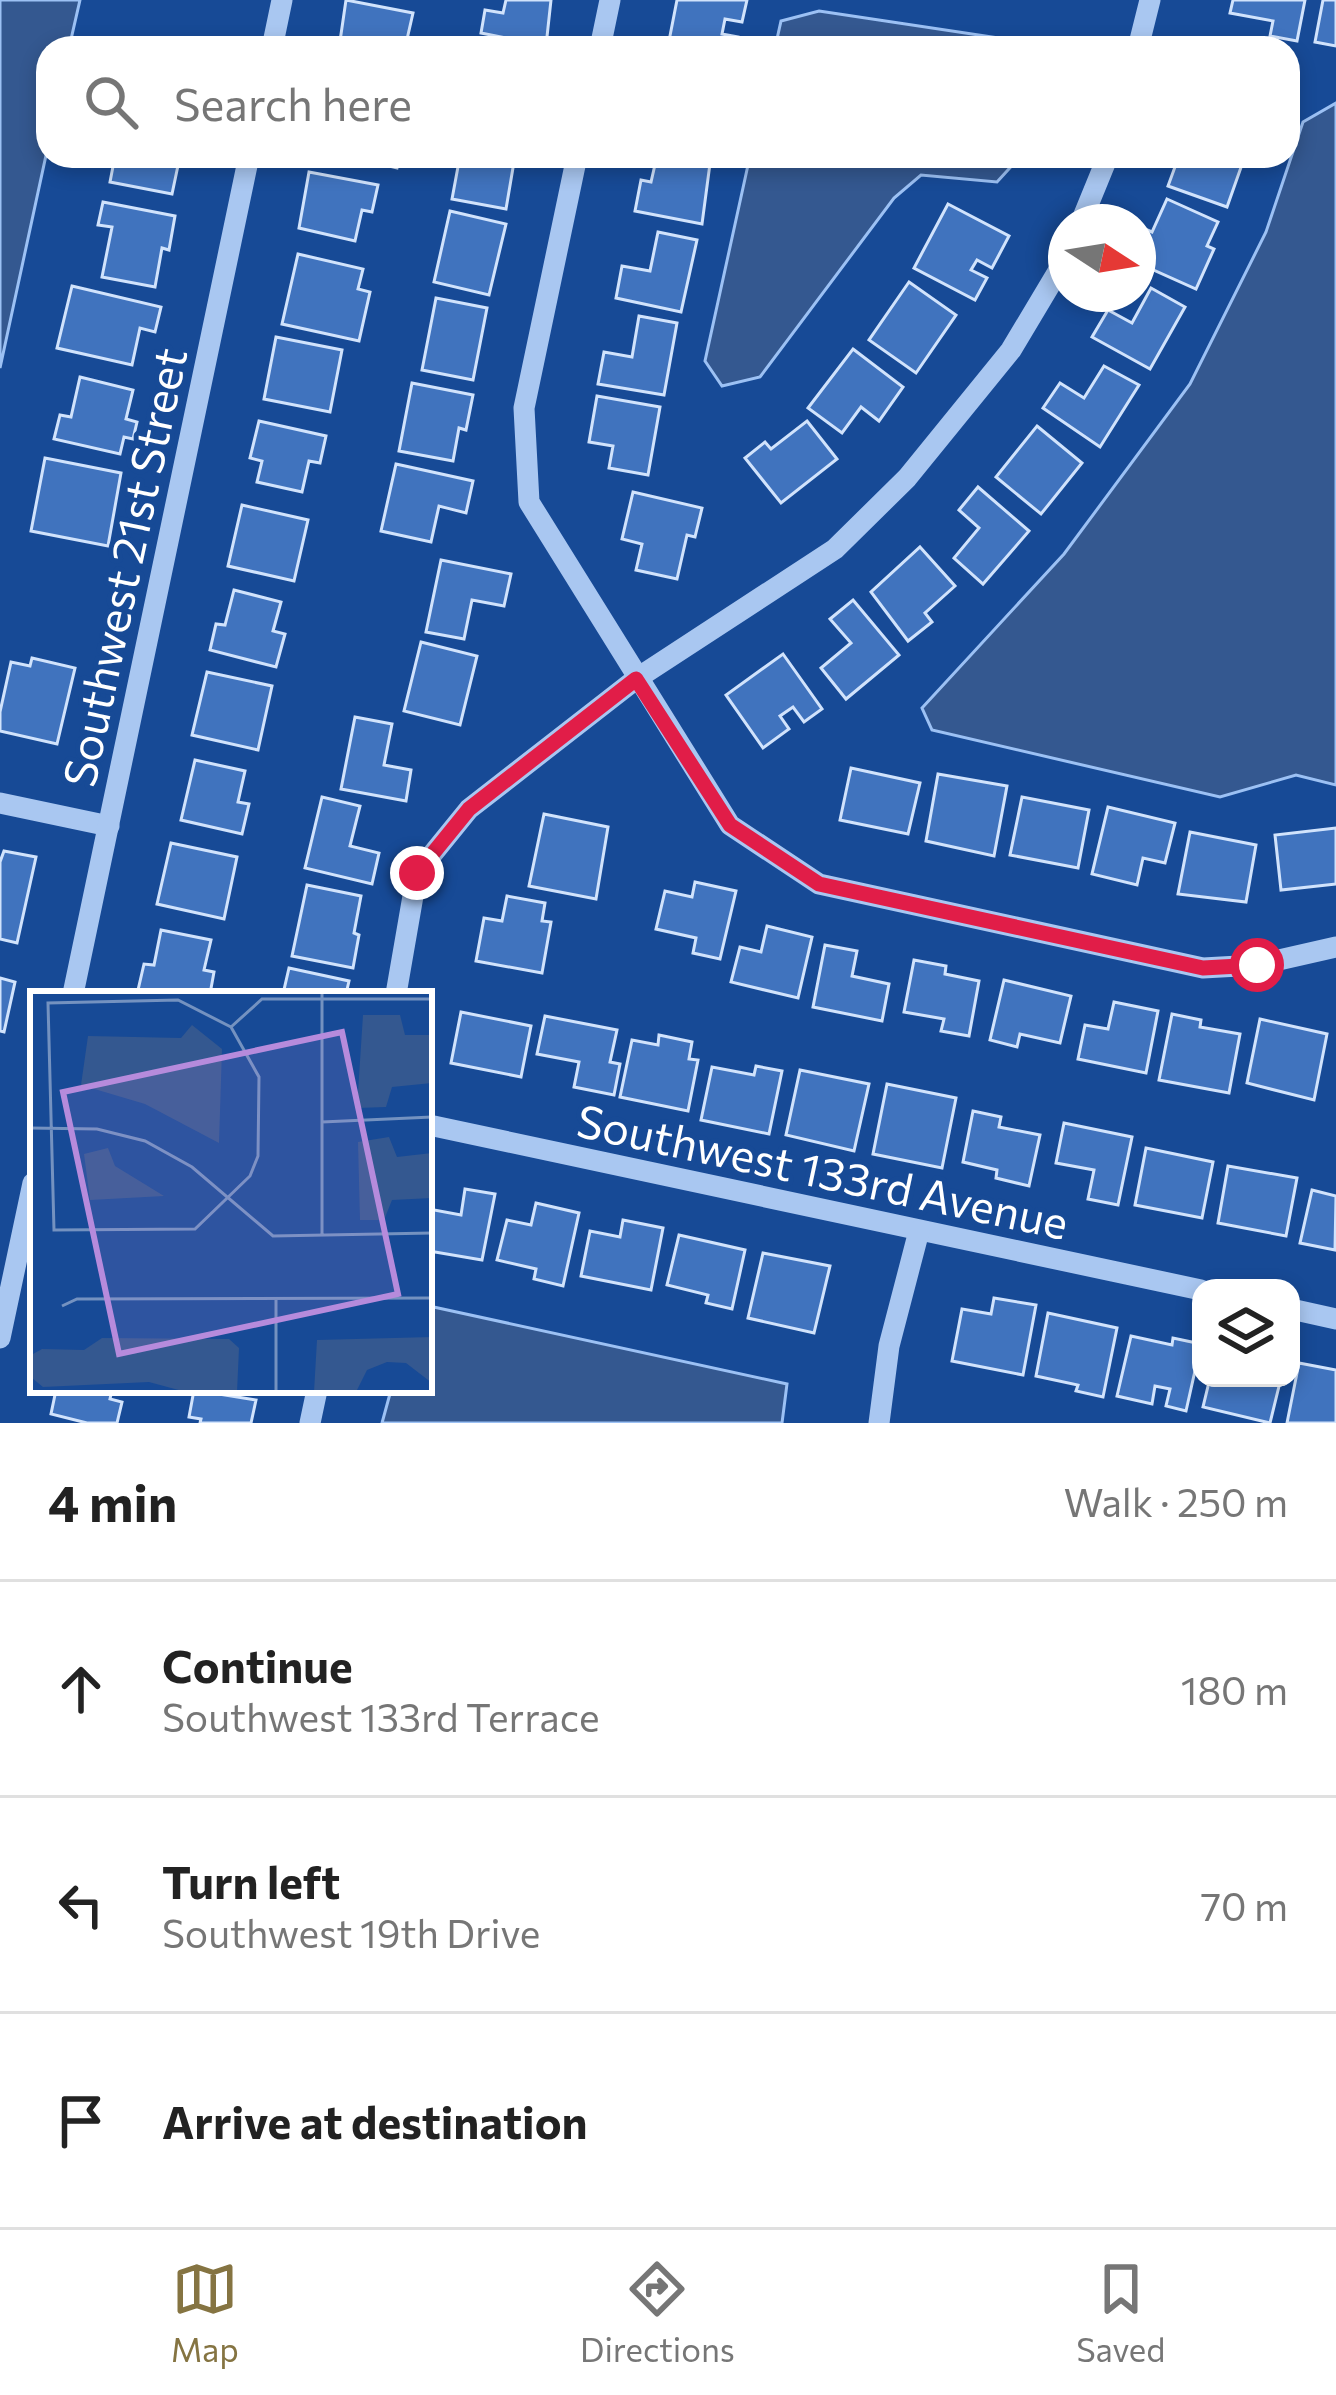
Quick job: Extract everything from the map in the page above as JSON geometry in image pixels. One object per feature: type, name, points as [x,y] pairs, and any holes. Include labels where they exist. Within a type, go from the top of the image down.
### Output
[{"type":"street","points":[[274,36],[282,0]]},
{"type":"street","points":[[602,36],[610,0]]},
{"type":"street","points":[[1141,36],[1150,0]]},
{"type":"street","name":"Southwest 21st Street","points":[[74,991],[246,168]]},
{"type":"street","points":[[574,168],[524,408],[529,502],[730,825],[819,884],[1203,968],[1257,965],[1336,947]]},
{"type":"street","points":[[1089,204],[1103,168]]},
{"type":"street","points":[[396,991],[417,873],[469,809],[636,679],[835,549],[907,478],[1011,350],[1048,288]]},
{"type":"street","points":[[0,802],[109,826]]},
{"type":"street","name":"Southwest 133rd Avenue","points":[[432,1126],[1192,1288]]},
{"type":"street","points":[[0,1339],[30,1197]]},
{"type":"street","points":[[878,1423],[889,1346],[919,1231]]},
{"type":"street","points":[[1300,1311],[1336,1318]]},
{"type":"street","points":[[310,1423],[316,1393]]},
{"type":"water","points":[[0,0],[80,0],[72,36],[36,36],[36,168],[43,168],[0,368]]},
{"type":"water","points":[[819,11],[985,36],[778,36],[781,21]]},
{"type":"water","points":[[1336,103],[1336,785],[1296,775],[1220,797],[932,730],[922,708],[1064,554],[1190,384],[1266,232],[1288,168],[1300,168],[1303,122]]},
{"type":"water","points":[[747,168],[1010,168],[997,182],[921,175],[894,198],[760,377],[722,386],[705,361]]},
{"type":"water","points":[[432,1307],[787,1384],[782,1423],[382,1423],[390,1393],[432,1393]]},
{"type":"building","points":[[346,0],[413,13],[408,36],[341,36]]},
{"type":"building","points":[[506,0],[551,0],[547,36],[481,33],[485,10],[503,13]]},
{"type":"building","points":[[677,0],[747,0],[742,22],[725,19],[722,34],[733,36],[670,36]]},
{"type":"building","points":[[1233,0],[1305,0],[1298,36],[1270,36],[1273,21],[1230,13]]},
{"type":"building","points":[[1323,0],[1336,0],[1336,46],[1315,42]]},
{"type":"building","points":[[113,168],[177,168],[172,194],[110,182]]},
{"type":"building","points":[[458,168],[513,168],[506,209],[452,199]]},
{"type":"building","points":[[654,168],[709,168],[702,224],[635,211],[641,180],[651,182]]},
{"type":"building","points":[[1175,168],[1241,168],[1227,207],[1168,186]]},
{"type":"building","points":[[309,172],[378,185],[372,212],[362,210],[355,241],[299,228]]},
{"type":"building","points":[[1167,199],[1218,222],[1207,246],[1214,249],[1196,289],[1156,271],[1156,223]]},
{"type":"building","points":[[103,202],[175,216],[169,250],[162,248],[155,287],[102,277],[112,227],[98,225]]},
{"type":"building","points":[[948,204],[1009,236],[992,268],[977,260],[971,270],[987,278],[975,300],[914,268]]},
{"type":"building","points":[[450,211],[506,224],[489,295],[434,282]]},
{"type":"building","points":[[658,232],[697,240],[681,312],[616,298],[622,266],[650,271]]},
{"type":"building","points":[[298,254],[363,269],[358,289],[370,292],[359,341],[282,324]]},
{"type":"building","points":[[909,282],[956,315],[916,373],[869,340]]},
{"type":"building","points":[[72,286],[161,307],[155,332],[140,328],[132,365],[57,348]]},
{"type":"building","points":[[1156,291],[1185,307],[1150,369],[1092,337],[1107,312],[1132,323],[1138,312],[1156,312]]},
{"type":"building","points":[[436,298],[487,308],[473,380],[422,370]]},
{"type":"building","points":[[639,316],[677,323],[664,395],[598,384],[604,352],[632,357]]},
{"type":"building","points":[[276,337],[342,350],[330,412],[264,399]]},
{"type":"building","points":[[853,349],[903,387],[879,421],[861,407],[842,433],[808,408]]},
{"type":"building","points":[[1104,366],[1139,385],[1100,447],[1043,408],[1060,383],[1084,398]]},
{"type":"building","points":[[80,377],[133,390],[126,419],[137,422],[133,439],[124,437],[120,454],[54,439],[60,415],[71,417]]},
{"type":"building","points":[[412,383],[473,395],[466,430],[459,428],[453,461],[399,451]]},
{"type":"building","points":[[597,396],[660,407],[648,475],[609,468],[613,446],[589,442]]},
{"type":"building","points":[[259,421],[326,436],[320,463],[309,461],[302,492],[257,482],[262,461],[250,458]]},
{"type":"building","points":[[807,421],[837,459],[781,503],[745,458],[765,442],[771,449]]},
{"type":"building","points":[[1037,426],[1082,463],[1041,514],[996,477]]},
{"type":"building","points":[[45,458],[121,473],[108,546],[31,531]]},
{"type":"building","points":[[396,464],[473,481],[466,513],[439,506],[431,542],[381,531]]},
{"type":"building","points":[[978,487],[1029,531],[983,584],[954,558],[979,528],[959,510]]},
{"type":"building","points":[[633,492],[702,508],[695,537],[687,535],[677,579],[636,570],[642,544],[622,539]]},
{"type":"building","points":[[242,505],[308,520],[294,581],[228,566]]},
{"type":"building","points":[[920,547],[955,586],[925,613],[932,622],[908,641],[871,592]]},
{"type":"building","points":[[441,560],[511,574],[504,606],[472,600],[464,639],[426,632]]},
{"type":"building","points":[[234,590],[281,602],[273,631],[285,634],[276,667],[210,650],[216,624],[225,625]]},
{"type":"building","points":[[853,600],[899,655],[846,699],[821,668],[851,643],[830,619]]},
{"type":"building","points":[[421,642],[477,656],[460,725],[404,711]]},
{"type":"building","points":[[783,654],[822,709],[804,722],[793,707],[780,716],[789,729],[763,748],[726,695]]},
{"type":"building","points":[[32,658],[75,668],[57,744],[0,731],[11,662],[30,666]]},
{"type":"building","points":[[207,672],[272,686],[258,750],[192,735]]},
{"type":"building","points":[[355,717],[392,724],[384,765],[411,770],[406,801],[341,789]]},
{"type":"building","points":[[195,760],[245,771],[238,802],[249,804],[242,834],[181,820]]},
{"type":"building","points":[[851,768],[920,783],[908,834],[840,820]]},
{"type":"building","points":[[938,774],[1007,786],[994,856],[926,841]]},
{"type":"building","points":[[322,797],[360,806],[350,846],[379,853],[372,884],[305,868]]},
{"type":"building","points":[[1022,797],[1089,810],[1078,868],[1010,855]]},
{"type":"building","points":[[1108,807],[1175,823],[1165,863],[1143,858],[1137,885],[1092,874]]},
{"type":"building","points":[[544,814],[608,827],[596,899],[529,886]]},
{"type":"building","points":[[1336,828],[1336,884],[1281,890],[1275,835]]},
{"type":"building","points":[[1190,832],[1256,845],[1246,902],[1178,894]]},
{"type":"building","points":[[171,843],[237,857],[224,919],[157,904]]},
{"type":"building","points":[[4,851],[36,857],[17,943],[0,939]]},
{"type":"building","points":[[695,882],[736,891],[720,959],[693,953],[696,938],[656,929],[665,891],[692,897]]},
{"type":"building","points":[[307,885],[361,896],[353,968],[292,956]]},
{"type":"building","points":[[507,896],[545,903],[542,921],[551,922],[542,973],[476,961],[484,918],[502,921]]},
{"type":"building","points":[[767,926],[812,937],[798,998],[731,982],[740,947],[761,952]]},
{"type":"building","points":[[161,930],[211,940],[204,970],[214,972],[211,991],[138,990],[144,964],[154,965]]},
{"type":"building","points":[[825,945],[857,951],[852,976],[889,984],[882,1021],[813,1007]]},
{"type":"building","points":[[914,960],[946,966],[945,974],[979,981],[969,1036],[941,1031],[944,1019],[904,1012]]},
{"type":"building","points":[[289,968],[349,981],[347,991],[284,991]]},
{"type":"building","points":[[0,978],[15,982],[4,1032],[0,1031]]},
{"type":"building","points":[[1004,980],[1071,996],[1060,1043],[1020,1034],[1017,1047],[990,1040]]},
{"type":"building","points":[[1114,1002],[1158,1011],[1146,1073],[1078,1059],[1085,1025],[1108,1029]]},
{"type":"building","points":[[461,1012],[531,1026],[521,1077],[451,1063]]},
{"type":"building","points":[[1172,1014],[1201,1020],[1200,1027],[1240,1034],[1229,1093],[1159,1080]]},
{"type":"building","points":[[545,1016],[617,1030],[610,1062],[620,1064],[614,1095],[574,1087],[579,1062],[537,1054]]},
{"type":"building","points":[[1260,1019],[1327,1034],[1314,1100],[1247,1083]]},
{"type":"building","points":[[659,1035],[692,1042],[689,1059],[698,1060],[688,1111],[620,1097],[632,1040],[658,1045]]},
{"type":"building","points":[[756,1066],[782,1071],[769,1134],[701,1120],[712,1067],[754,1075]]},
{"type":"building","points":[[800,1070],[869,1084],[854,1151],[786,1135]]},
{"type":"building","points":[[887,1084],[956,1098],[942,1168],[873,1154]]},
{"type":"building","points":[[973,1111],[1001,1117],[999,1127],[1040,1135],[1029,1186],[996,1178],[997,1170],[963,1162]]},
{"type":"building","points":[[1064,1123],[1132,1137],[1118,1205],[1088,1199],[1094,1170],[1056,1163]]},
{"type":"building","points":[[1146,1148],[1213,1162],[1202,1218],[1135,1205]]},
{"type":"building","points":[[1228,1166],[1297,1178],[1286,1236],[1218,1223]]},
{"type":"building","points":[[465,1189],[495,1194],[482,1260],[432,1252],[432,1210],[461,1215]]},
{"type":"building","points":[[1312,1190],[1336,1196],[1335,1250],[1300,1243]]},
{"type":"building","points":[[536,1203],[579,1213],[563,1286],[534,1279],[536,1269],[497,1260],[507,1220],[531,1225]]},
{"type":"building","points":[[623,1220],[663,1228],[651,1290],[581,1276],[590,1231],[620,1237]]},
{"type":"building","points":[[679,1235],[745,1250],[732,1309],[706,1303],[708,1295],[667,1285]]},
{"type":"building","points":[[763,1253],[830,1266],[814,1333],[748,1318]]},
{"type":"building","points":[[994,1298],[1036,1305],[1023,1375],[952,1361],[962,1309],[991,1314]]},
{"type":"building","points":[[1048,1313],[1117,1328],[1103,1397],[1076,1391],[1078,1385],[1036,1376]]},
{"type":"building","points":[[1131,1336],[1172,1345],[1173,1338],[1192,1342],[1192,1384],[1186,1411],[1166,1406],[1170,1389],[1155,1386],[1152,1404],[1117,1396]]},
{"type":"building","points":[[1300,1363],[1336,1370],[1336,1423],[1287,1423],[1294,1387],[1300,1387]]},
{"type":"building","points":[[1208,1387],[1279,1387],[1270,1423],[1203,1407]]},
{"type":"building","points":[[55,1393],[111,1393],[110,1399],[122,1402],[117,1423],[87,1423],[51,1414]]},
{"type":"building","points":[[193,1393],[256,1400],[251,1423],[200,1423],[201,1419],[189,1417]]},
{"type":"route","points":[[417,873],[469,809],[636,679],[730,825],[819,884],[1203,968],[1257,965]]}]
